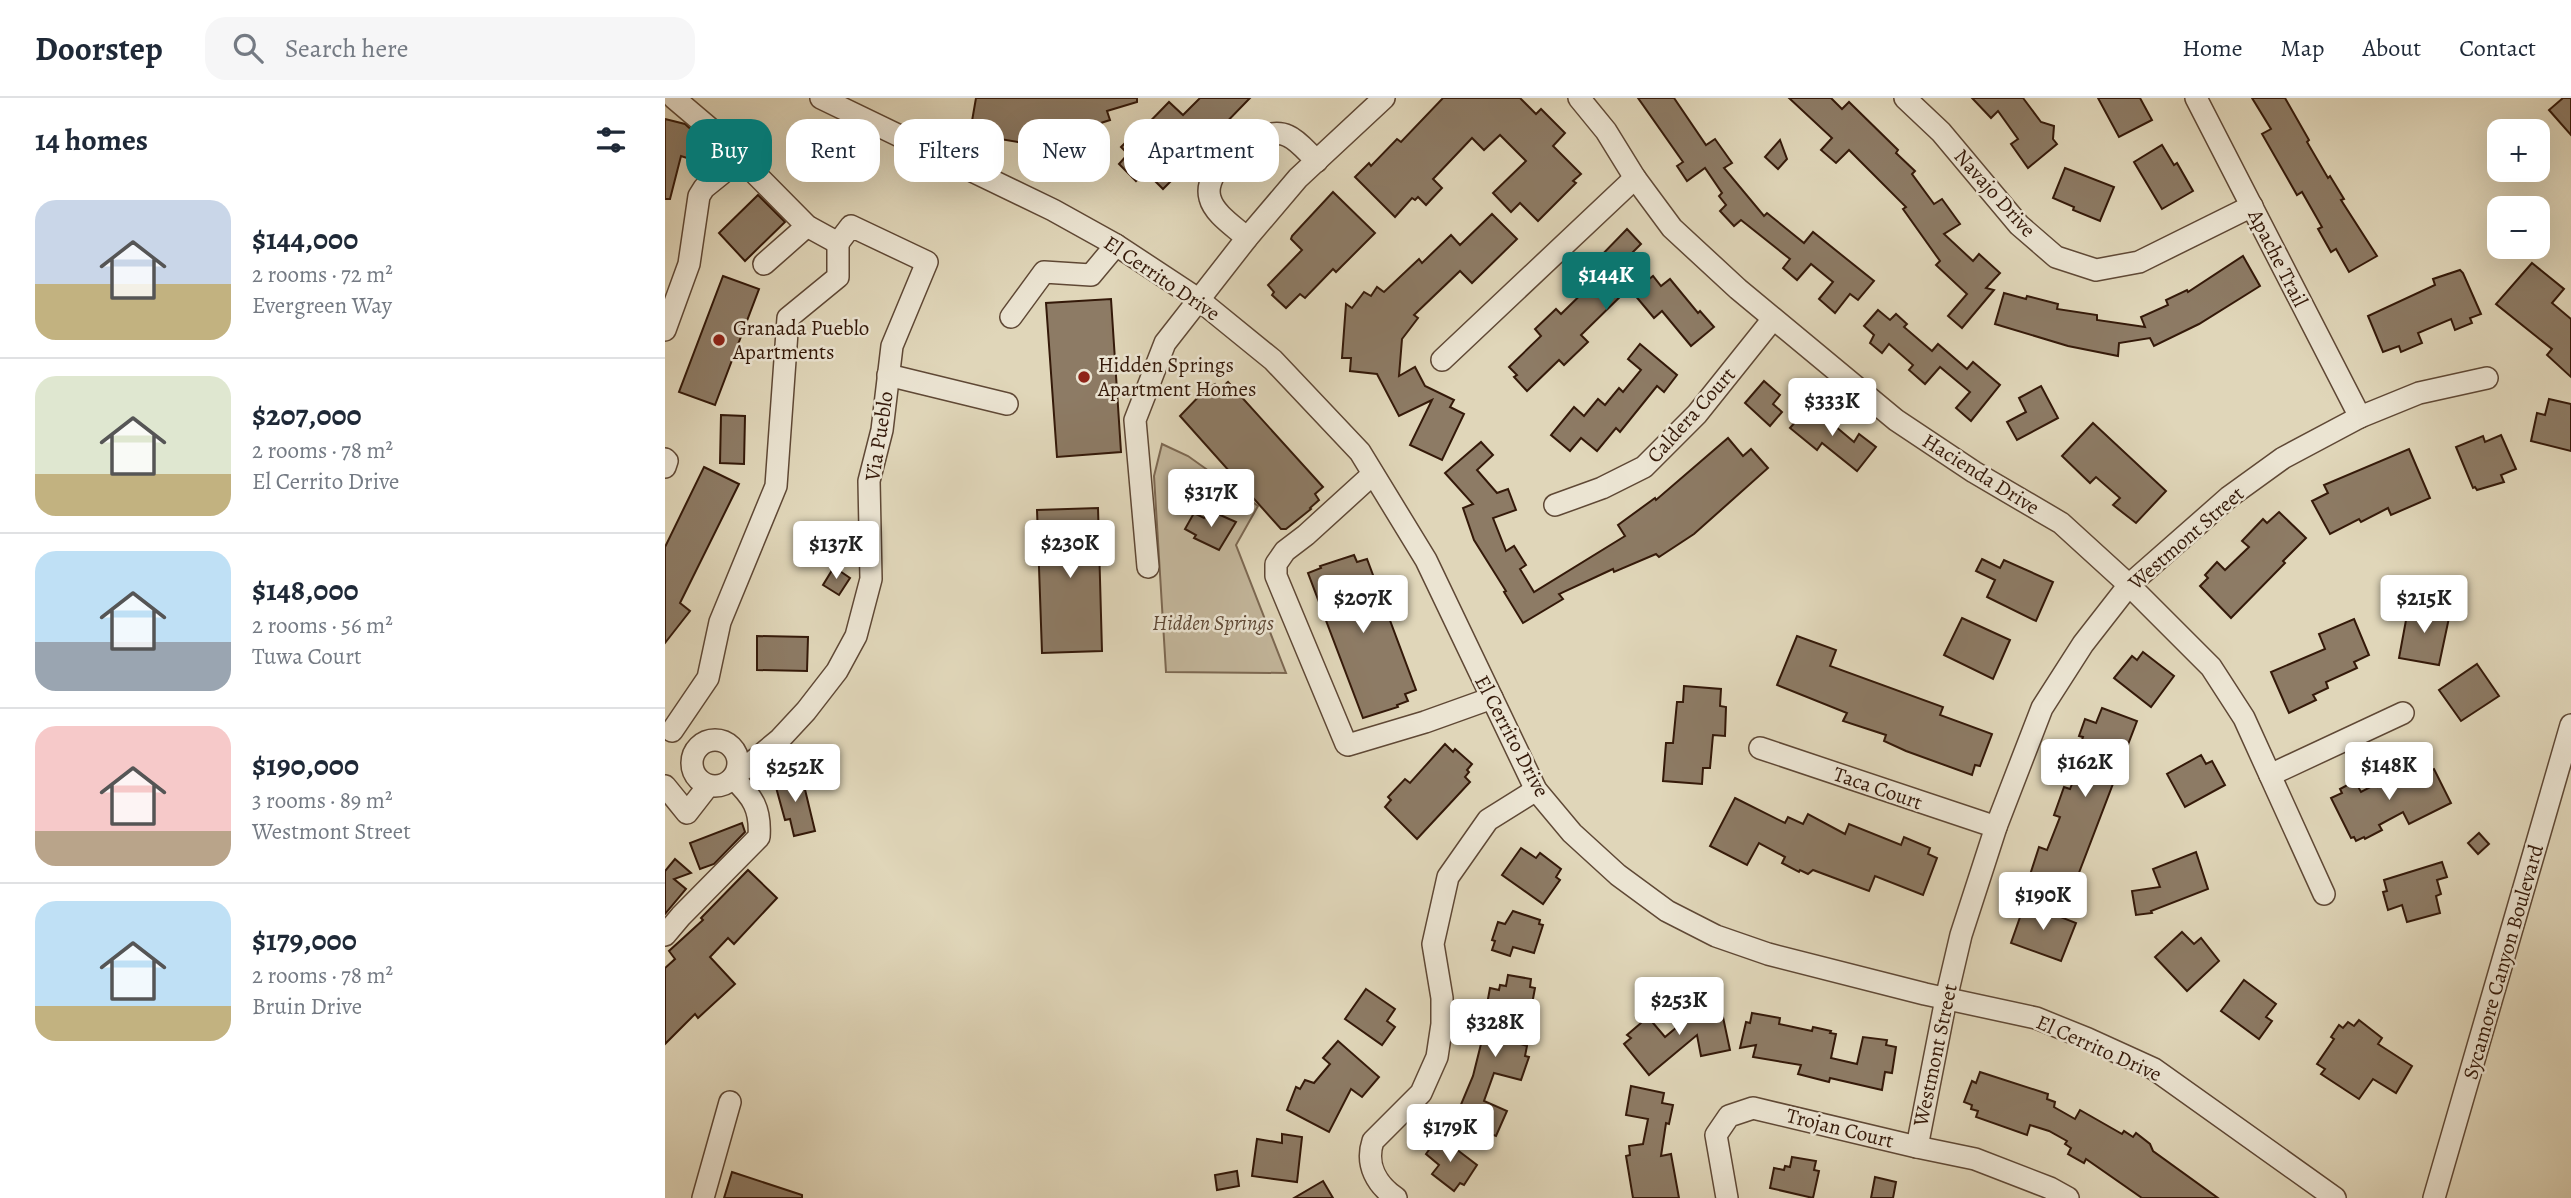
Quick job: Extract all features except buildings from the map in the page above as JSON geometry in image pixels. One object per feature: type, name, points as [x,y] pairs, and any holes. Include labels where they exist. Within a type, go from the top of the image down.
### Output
[{"type":"street","points":[[674,98],[699,119]]},
{"type":"street","name":"El Cerrito Drive","points":[[821,98],[1053,210],[1117,245],[1198,299],[1273,360],[1360,452],[1426,560],[1536,790],[1572,833],[1618,875],[1667,911],[1716,936],[1768,954],[1946,999],[2036,1018],[2154,1069],[2335,1198]]},
{"type":"street","points":[[1148,567],[1135,420],[1165,343],[1298,178],[1384,98]]},
{"type":"street","name":"Hacienda Drive","points":[[1579,98],[1606,131],[1672,228],[1773,319],[1896,420],[1974,472],[2061,523],[2129,585],[2211,667],[2244,719],[2323,894]]},
{"type":"street","name":"Navajo Drive","points":[[1905,98],[1941,132],[2018,225],[2056,257],[2096,270],[2139,262],[2252,206]]},
{"type":"street","name":"Apache Trail","points":[[2196,98],[2360,417]]},
{"type":"street","points":[[1247,238],[1219,213],[1209,198],[1214,170],[1244,145],[1266,133],[1288,135],[1317,161]]},
{"type":"street","points":[[1442,360],[1636,178]]},
{"type":"street","points":[[665,330],[689,264],[699,196],[711,182]]},
{"type":"street","points":[[695,750],[669,728],[708,678],[720,622],[776,486],[788,318],[838,277],[838,243],[807,226],[763,182]]},
{"type":"street","points":[[764,264],[807,226]]},
{"type":"street","name":"Via Pueblo","points":[[708,786],[726,784],[780,739],[806,711],[837,671],[856,636],[871,579],[869,481],[882,430],[892,346],[927,262],[851,226],[838,243]]},
{"type":"street","points":[[1011,317],[1044,272],[1091,275],[1117,245]]},
{"type":"street","name":"Caldera Court","points":[[1555,505],[1602,488],[1644,467],[1697,414],[1773,319]]},
{"type":"street","points":[[888,375],[1007,404]]},
{"type":"street","name":"Westmont Street","points":[[1917,1147],[1961,935],[1996,828],[2042,708],[2083,644],[2129,585],[2229,497],[2283,458],[2360,417],[2419,393],[2487,378]]},
{"type":"street","points":[[665,459],[665,467]]},
{"type":"street","points":[[1373,474],[1306,536],[1285,551],[1276,564],[1276,576],[1346,744],[1425,722],[1492,698]]},
{"type":"street","points":[[2270,775],[2403,713]]},
{"type":"street","name":"Sycamore Canyon Boulevard","points":[[2434,1198],[2571,725]]},
{"type":"street","points":[[665,786],[687,813],[708,786],[694,774],[691,765],[695,750],[703,742],[721,741],[735,752],[738,761],[733,778],[757,804],[760,823],[759,837],[665,935]]},
{"type":"street","name":"Taca Court","points":[[1760,748],[1996,828]]},
{"type":"street","points":[[1396,1198],[1378,1183],[1371,1163],[1370,1149],[1373,1141],[1421,1093],[1437,1057],[1442,1024],[1442,998],[1433,944],[1448,877],[1488,820],[1536,790]]},
{"type":"street","points":[[703,1198],[730,1102]]},
{"type":"street","name":"Trojan Court","points":[[1727,1198],[1716,1135],[1729,1116],[1753,1108],[1975,1159],[2050,1188],[2068,1198]]},
{"type":"green space","name":"Hidden Springs","points":[[1162,444],[1188,456],[1258,506],[1236,545],[1286,673],[1166,672],[1154,476]]},
{"type":"place","name":"Granada Pueblo Apartments","points":[[719,340]]},
{"type":"place","name":"Hidden Springs Apartment Homes","points":[[1084,377]]}]
